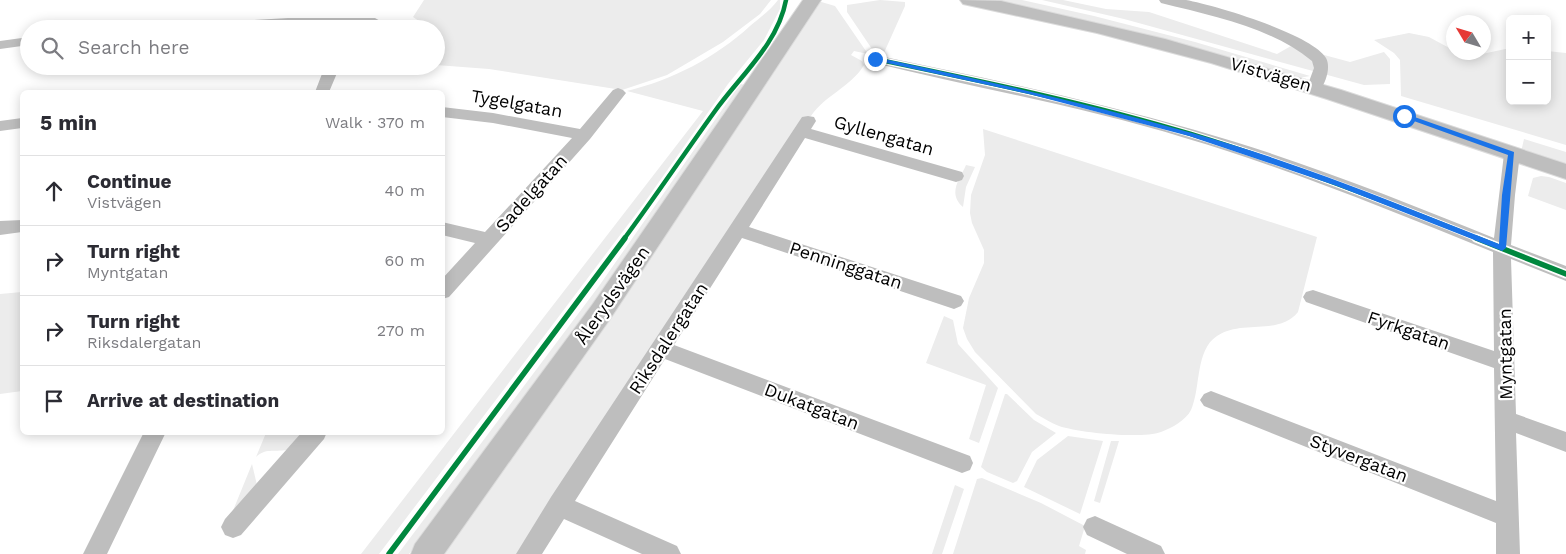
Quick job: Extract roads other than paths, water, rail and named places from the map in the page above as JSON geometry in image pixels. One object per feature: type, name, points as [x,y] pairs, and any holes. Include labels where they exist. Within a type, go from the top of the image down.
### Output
[{"type":"main road","name":"Ålerydsvägen","points":[[791,30],[798,0]]},
{"type":"main road","name":"Ålerydsvägen","points":[[426,554],[601,312],[812,0]]},
{"type":"main road","name":"Vistvägen","points":[[969,0],[1135,37],[1315,87],[1566,172]]},
{"type":"street","points":[[1166,0],[1231,18],[1301,44],[1319,59],[1321,68],[1315,87]]},
{"type":"street","points":[[0,45],[20,42]]},
{"type":"street","points":[[875,59],[1029,92],[1191,135],[1340,184],[1566,274]]},
{"type":"street","points":[[323,90],[329,75]]},
{"type":"street","name":"Sadelgatan","points":[[445,289],[584,135],[618,94]]},
{"type":"street","name":"Tygelgatan","points":[[445,112],[493,118],[584,135]]},
{"type":"street","points":[[0,126],[20,123]]},
{"type":"street","name":"Gyllengatan","points":[[804,127],[956,176]]},
{"type":"street","name":"Riksdalergatan","points":[[528,554],[804,127]]},
{"type":"street","name":"Myntgatan","points":[[1508,554],[1502,248],[1506,195],[1512,154]]},
{"type":"street","points":[[0,228],[20,226]]},
{"type":"street","points":[[445,229],[489,240]]},
{"type":"street","name":"Penninggatan","points":[[738,230],[954,300]]},
{"type":"street","name":"Fyrkgatan","points":[[1313,297],[1505,363]]},
{"type":"street","name":"Dukatgatan","points":[[662,349],[962,463]]},
{"type":"street","name":"Styvergatan","points":[[1211,400],[1507,516]]},
{"type":"street","points":[[1506,420],[1566,442]]},
{"type":"street","points":[[94,554],[154,435]]},
{"type":"street","points":[[233,527],[313,435]]},
{"type":"street","points":[[560,505],[668,554]]},
{"type":"street","points":[[1095,527],[1153,554]]}]
